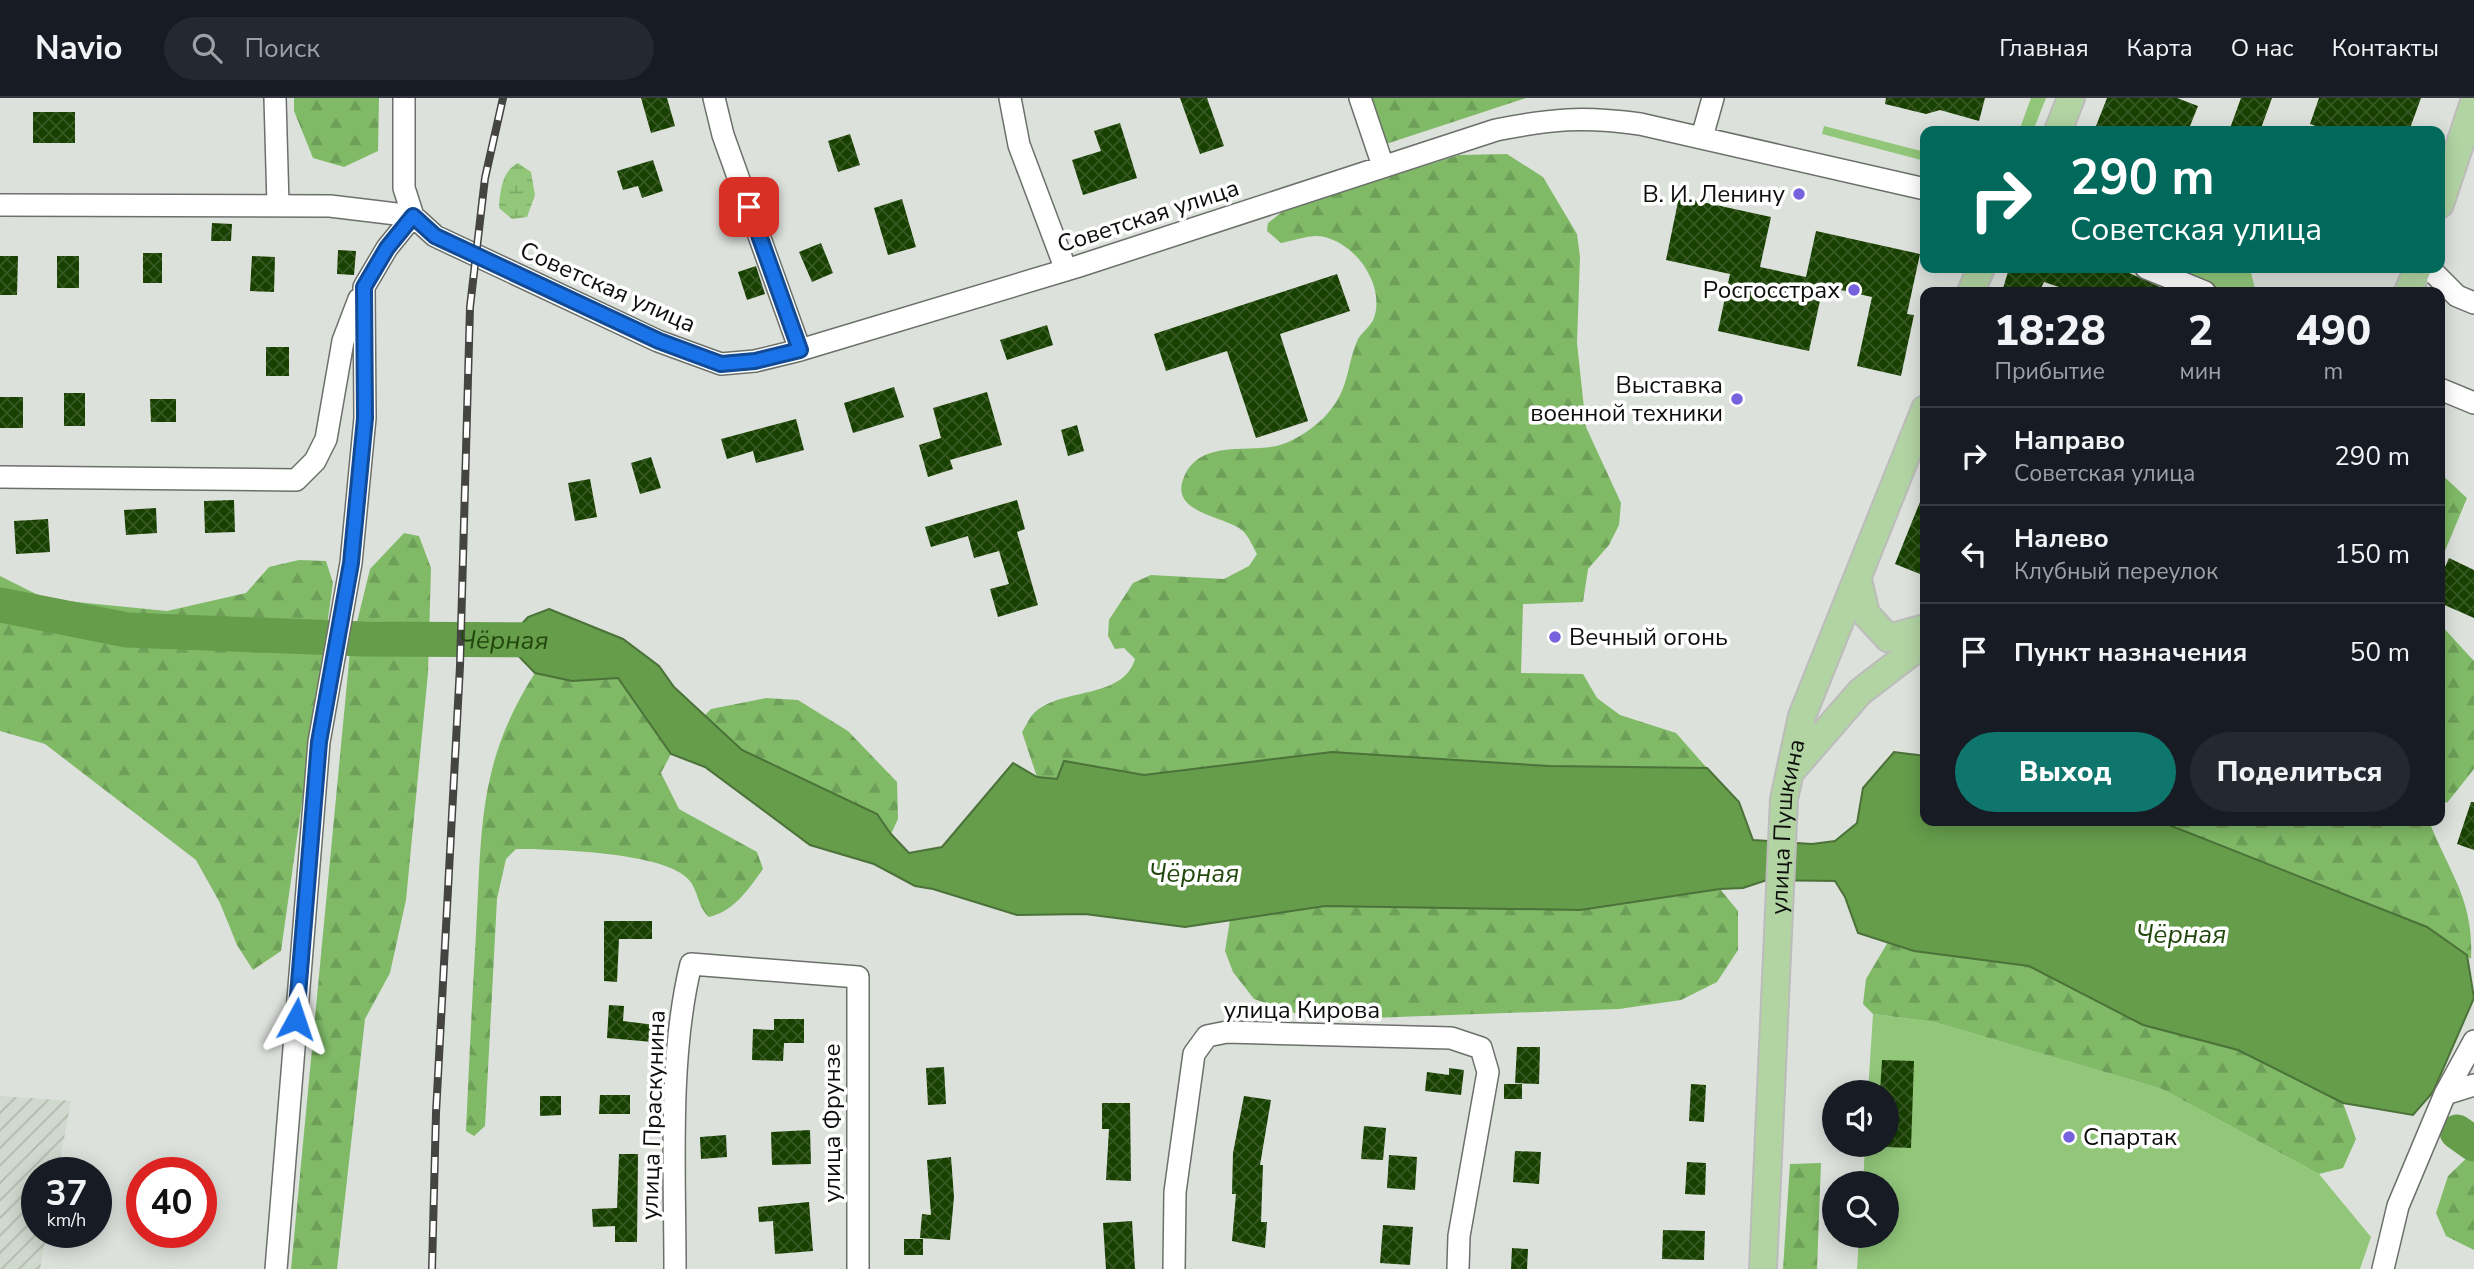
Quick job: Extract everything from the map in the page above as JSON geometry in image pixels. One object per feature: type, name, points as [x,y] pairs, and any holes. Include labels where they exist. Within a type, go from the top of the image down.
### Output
[{"type":"main road","points":[[2060,126],[2071,98]]},
{"type":"main road","points":[[2445,189],[2474,102]]},
{"type":"main road","name":"улица Пушкина","points":[[1763,1269],[1784,799],[1802,716],[1920,422]]},
{"type":"main road","points":[[1858,580],[1866,614],[1888,638],[1906,636],[1920,630]]},
{"type":"main road","points":[[1792,771],[1860,692],[1920,646]]},
{"type":"street","points":[[275,98],[278,205]]},
{"type":"street","points":[[404,98],[404,188],[413,216]]},
{"type":"street","points":[[714,98],[723,135],[800,350]]},
{"type":"street","points":[[1010,98],[1019,145],[1066,270]]},
{"type":"street","points":[[1360,98],[1383,166]]},
{"type":"street","points":[[1702,138],[1713,98]]},
{"type":"street","name":"Советская улица","points":[[413,216],[435,236],[697,356],[721,364],[737,364],[800,350],[1066,270],[1496,130],[1553,119],[1591,117],[1702,138],[1920,188]]},
{"type":"street","points":[[0,205],[330,206],[413,216]]},
{"type":"street","points":[[0,477],[296,480],[315,461],[326,439],[343,341],[364,287],[387,248],[413,216]]},
{"type":"street","points":[[2158,273],[2193,287]]},
{"type":"street","points":[[2435,273],[2457,296],[2474,303]]},
{"type":"street","points":[[276,1269],[319,742],[351,563],[365,418],[364,287]]},
{"type":"street","points":[[2445,391],[2474,403]]},
{"type":"street","name":"улица Праскунина","points":[[675,1269],[676,1098],[685,988],[691,964],[858,977]]},
{"type":"street","name":"улица Фрунзе","points":[[858,977],[858,1269]]},
{"type":"street","name":"улица Кирова","points":[[1174,1269],[1175,1192],[1194,1054],[1207,1037],[1227,1032],[1451,1038],[1481,1048],[1488,1072],[1459,1236],[1458,1269]]},
{"type":"street","points":[[2383,1269],[2398,1206],[2445,1094],[2474,1041]]},
{"type":"street","points":[[2445,1094],[2474,1085]]},
{"type":"shaded area","points":[[0,1096],[71,1101],[61,1157],[21,1157],[21,1248],[44,1248],[40,1269],[0,1269]]},
{"type":"green space","points":[[294,98],[379,98],[378,151],[344,167],[313,158],[294,111]]},
{"type":"green space","points":[[1368,98],[1526,98],[1383,145]]},
{"type":"green space","points":[[2031,98],[2046,98],[2035,126],[2021,126]]},
{"type":"green space","points":[[1824,126],[1920,151],[1920,160],[1822,134]]},
{"type":"green space","points":[[1507,154],[1543,177],[1577,234],[1580,257],[1577,343],[1586,427],[1621,503],[1619,525],[1609,545],[1588,569],[1583,602],[1523,604],[1521,673],[1583,674],[1597,698],[1620,715],[1676,733],[1707,768],[1549,766],[1332,752],[1144,775],[1065,761],[1058,779],[1037,777],[1022,732],[1032,715],[1059,699],[1118,681],[1128,672],[1135,659],[1124,648],[1115,649],[1108,636],[1109,620],[1133,583],[1151,575],[1224,579],[1249,566],[1257,554],[1243,531],[1202,512],[1184,499],[1181,489],[1184,477],[1192,465],[1214,452],[1280,445],[1312,428],[1335,404],[1344,386],[1358,339],[1374,318],[1375,291],[1370,277],[1354,254],[1330,239],[1317,236],[1281,243],[1267,231],[1268,223],[1287,208],[1459,155]]},
{"type":"green space","points":[[518,163],[531,172],[535,195],[527,217],[512,219],[499,208],[500,195],[505,176]]},
{"type":"green space","points":[[2168,273],[2251,273],[2255,287],[2200,287]]},
{"type":"green space","points":[[2445,478],[2467,498],[2445,551]]},
{"type":"green space","points":[[404,533],[419,536],[431,568],[428,673],[406,900],[390,973],[365,1019],[337,1269],[291,1269],[350,651],[370,569]]},
{"type":"green space","points":[[299,560],[326,561],[333,583],[281,951],[253,970],[237,945],[220,903],[196,860],[45,744],[0,731],[0,576],[46,599],[167,611],[246,593],[269,567]]},
{"type":"green space","points":[[2445,629],[2474,661],[2474,769],[2447,803]]},
{"type":"green space","points":[[535,673],[572,681],[618,678],[671,754],[661,773],[679,809],[757,852],[763,869],[733,905],[709,917],[689,880],[657,863],[607,854],[516,849],[506,859],[497,899],[485,1126],[474,1136],[466,1131],[480,862],[486,799],[502,737]]},
{"type":"green space","points":[[766,698],[798,700],[848,731],[897,782],[898,819],[891,834],[742,750],[705,715],[711,709]]},
{"type":"green space","points":[[2173,826],[2431,826],[2459,887],[2469,919],[2471,959],[2426,927]]},
{"type":"green space","points":[[1720,889],[1738,911],[1738,950],[1717,982],[1681,1000],[1619,1009],[1315,1020],[1254,999],[1233,972],[1225,951],[1230,920],[1325,906],[1580,910]]},
{"type":"green space","points":[[1888,942],[1914,951],[2029,966],[2143,1025],[2238,1050],[2343,1103],[2356,1139],[2343,1168],[2319,1174],[2162,1089],[1934,1022],[1873,1014],[1863,1004],[1866,979]]},
{"type":"green space","name":"Спартак","points":[[1873,1014],[1934,1022],[2162,1089],[2319,1174],[2371,1237],[2360,1269],[1857,1269],[1858,1248],[1899,1248],[1899,1171],[1864,1171],[1864,1157],[1899,1157],[1899,1080],[1869,1080]]},
{"type":"green space","points":[[2474,1151],[2474,1250],[2446,1236],[2436,1213],[2448,1176]]},
{"type":"green space","points":[[1821,1163],[1817,1269],[1783,1269],[1790,1164]]},
{"type":"water","name":"Чёрная","points":[[549,609],[623,639],[659,666],[674,687],[742,750],[877,814],[909,853],[942,847],[1013,763],[1037,777],[1057,779],[1064,761],[1144,775],[1332,752],[1549,766],[1707,768],[1739,802],[1753,840],[1812,844],[1835,841],[1857,823],[1863,788],[1894,752],[1920,755],[1920,826],[2172,826],[2427,927],[2467,955],[2474,998],[2433,1092],[2413,1115],[2343,1103],[2238,1050],[2143,1025],[2029,966],[1914,951],[1858,933],[1845,897],[1835,881],[1767,880],[1743,888],[1580,910],[1325,906],[1185,927],[1085,914],[1017,915],[915,886],[874,864],[810,845],[705,767],[671,754],[618,678],[572,681],[535,673],[505,642],[528,617]]},
{"type":"building","points":[[641,98],[667,98],[675,126],[651,133]]},
{"type":"building","points":[[1180,98],[1207,98],[1224,146],[1200,154]]},
{"type":"building","points":[[1886,98],[1985,98],[1979,121],[1940,110],[1926,114],[1885,104]]},
{"type":"building","points":[[2107,98],[2177,98],[2198,106],[2190,126],[2096,126]]},
{"type":"building","points":[[2241,98],[2272,98],[2262,126],[2231,126]]},
{"type":"building","points":[[2319,98],[2421,98],[2411,126],[2310,124]]},
{"type":"building","points":[[33,112],[75,112],[75,143],[33,143]]},
{"type":"building","points":[[1120,123],[1137,178],[1083,195],[1072,160],[1101,151],[1094,131]]},
{"type":"building","points":[[850,134],[860,165],[838,172],[828,141]]},
{"type":"building","points":[[653,160],[663,191],[642,198],[638,186],[623,190],[617,171]]},
{"type":"building","points":[[1679,197],[1771,217],[1760,267],[1806,277],[1816,231],[1920,254],[1907,314],[1914,315],[1901,376],[1857,366],[1872,297],[1836,289],[1834,299],[1821,296],[1809,351],[1718,331],[1730,274],[1666,260]]},
{"type":"building","points":[[902,199],[916,247],[888,255],[874,208]]},
{"type":"building","points":[[212,223],[232,224],[231,241],[211,241]]},
{"type":"building","points":[[821,243],[833,273],[812,282],[799,252]]},
{"type":"building","points":[[338,250],[356,251],[354,275],[337,274]]},
{"type":"building","points":[[143,253],[162,253],[162,283],[143,283]]},
{"type":"building","points":[[0,256],[18,256],[17,295],[0,295]]},
{"type":"building","points":[[57,256],[79,256],[79,288],[57,288]]},
{"type":"building","points":[[252,256],[275,257],[274,292],[250,291]]},
{"type":"building","points":[[756,266],[765,294],[747,300],[738,272]]},
{"type":"building","points":[[2008,273],[2129,273],[2160,287],[2059,287],[2044,282],[2042,287],[2003,287]]},
{"type":"building","points":[[1337,274],[1350,311],[1280,334],[1308,421],[1256,438],[1227,351],[1166,371],[1154,334]]},
{"type":"building","points":[[1047,325],[1053,345],[1007,360],[1000,340]]},
{"type":"building","points":[[266,347],[289,347],[289,376],[266,376]]},
{"type":"building","points":[[894,387],[904,417],[853,433],[844,403]]},
{"type":"building","points":[[987,392],[1002,445],[950,460],[953,469],[928,477],[919,445],[941,438],[933,408]]},
{"type":"building","points":[[64,393],[85,393],[85,426],[64,426]]},
{"type":"building","points":[[0,397],[23,397],[23,428],[0,428]]},
{"type":"building","points":[[150,399],[176,399],[176,422],[151,422]]},
{"type":"building","points":[[796,419],[804,450],[756,463],[753,451],[727,459],[721,439]]},
{"type":"building","points":[[1077,425],[1084,451],[1068,456],[1061,430]]},
{"type":"building","points":[[651,457],[661,488],[640,494],[631,463]]},
{"type":"building","points":[[590,479],[597,517],[575,521],[568,483]]},
{"type":"building","points":[[234,500],[235,532],[205,533],[204,501]]},
{"type":"building","points":[[1017,500],[1025,529],[1017,532],[1038,605],[998,617],[990,589],[1009,584],[999,551],[974,558],[968,536],[931,547],[925,527]]},
{"type":"building","points":[[1920,502],[1920,574],[1895,564]]},
{"type":"building","points":[[156,508],[157,533],[126,535],[124,510]]},
{"type":"building","points":[[48,519],[50,552],[16,554],[14,521]]},
{"type":"building","points":[[2449,558],[2474,570],[2474,618],[2445,605],[2445,567]]},
{"type":"building","points":[[2471,802],[2474,802],[2474,850],[2457,844]]},
{"type":"building","points":[[604,921],[652,921],[652,939],[619,939],[617,982],[604,981]]},
{"type":"building","points":[[609,1005],[624,1006],[623,1021],[655,1025],[653,1042],[607,1038]]},
{"type":"building","points":[[774,1019],[804,1019],[804,1043],[784,1043],[783,1061],[752,1060],[753,1029],[774,1030]]},
{"type":"building","points":[[1517,1047],[1540,1047],[1539,1084],[1515,1083]]},
{"type":"building","points":[[1882,1060],[1914,1061],[1911,1148],[1899,1148],[1899,1080],[1881,1080]]},
{"type":"building","points":[[944,1067],[946,1104],[928,1105],[926,1068]]},
{"type":"building","points":[[1449,1068],[1464,1070],[1461,1095],[1425,1091],[1427,1072],[1449,1075]]},
{"type":"building","points":[[1504,1084],[1522,1084],[1522,1099],[1504,1099]]},
{"type":"building","points":[[1691,1084],[1706,1085],[1704,1122],[1689,1121]]},
{"type":"building","points":[[600,1095],[630,1095],[630,1114],[599,1114]]},
{"type":"building","points":[[540,1096],[561,1096],[561,1115],[540,1116]]},
{"type":"building","points":[[1244,1096],[1271,1100],[1260,1165],[1263,1165],[1261,1222],[1267,1222],[1265,1248],[1232,1241],[1236,1194],[1232,1194],[1233,1153]]},
{"type":"building","points":[[1102,1103],[1130,1103],[1131,1181],[1106,1180],[1109,1129],[1102,1129]]},
{"type":"building","points":[[1364,1126],[1386,1128],[1383,1160],[1361,1159]]},
{"type":"building","points":[[810,1130],[811,1164],[772,1165],[771,1132]]},
{"type":"building","points":[[726,1135],[727,1157],[701,1159],[700,1137]]},
{"type":"building","points":[[1515,1151],[1541,1152],[1539,1184],[1513,1182]]},
{"type":"building","points":[[619,1154],[638,1154],[637,1242],[615,1242],[615,1226],[593,1227],[592,1209],[617,1208]]},
{"type":"building","points":[[1389,1155],[1417,1157],[1415,1190],[1387,1188]]},
{"type":"building","points":[[951,1157],[954,1197],[950,1240],[920,1238],[922,1214],[931,1215],[927,1160]]},
{"type":"building","points":[[1687,1162],[1706,1163],[1705,1195],[1685,1194]]},
{"type":"building","points":[[809,1202],[813,1251],[775,1254],[773,1221],[759,1222],[758,1207]]},
{"type":"building","points":[[1132,1221],[1135,1269],[1106,1269],[1103,1223]]},
{"type":"building","points":[[1383,1225],[1413,1227],[1410,1265],[1380,1263]]},
{"type":"building","points":[[1663,1230],[1705,1231],[1704,1260],[1662,1259]]},
{"type":"building","points":[[904,1239],[923,1239],[923,1255],[904,1255]]},
{"type":"building","points":[[1512,1248],[1528,1249],[1527,1269],[1511,1269]]},
{"type":"waterway","name":"Чёрная","points":[[0,605],[127,630],[364,639],[554,640]]},
{"type":"waterway","name":"Чёрная","points":[[2457,1132],[2474,1144]]},
{"type":"railway","points":[[432,1269],[436,1113],[460,666],[470,307],[485,178],[503,98]]},
{"type":"place","name":"В. И. Ленину","points":[[1799,194]]},
{"type":"place","name":"Росгосстрах","points":[[1854,290]]},
{"type":"place","name":"Выставка военной техники","points":[[1737,399]]},
{"type":"place","name":"Вечный огонь","points":[[1555,637]]},
{"type":"place","name":"Спартак","points":[[2069,1137]]},
{"type":"route","points":[[296,1019],[319,742],[351,563],[365,418],[364,287],[387,248],[413,216],[435,236],[659,341],[721,364],[755,361],[800,350],[749,207]]}]
